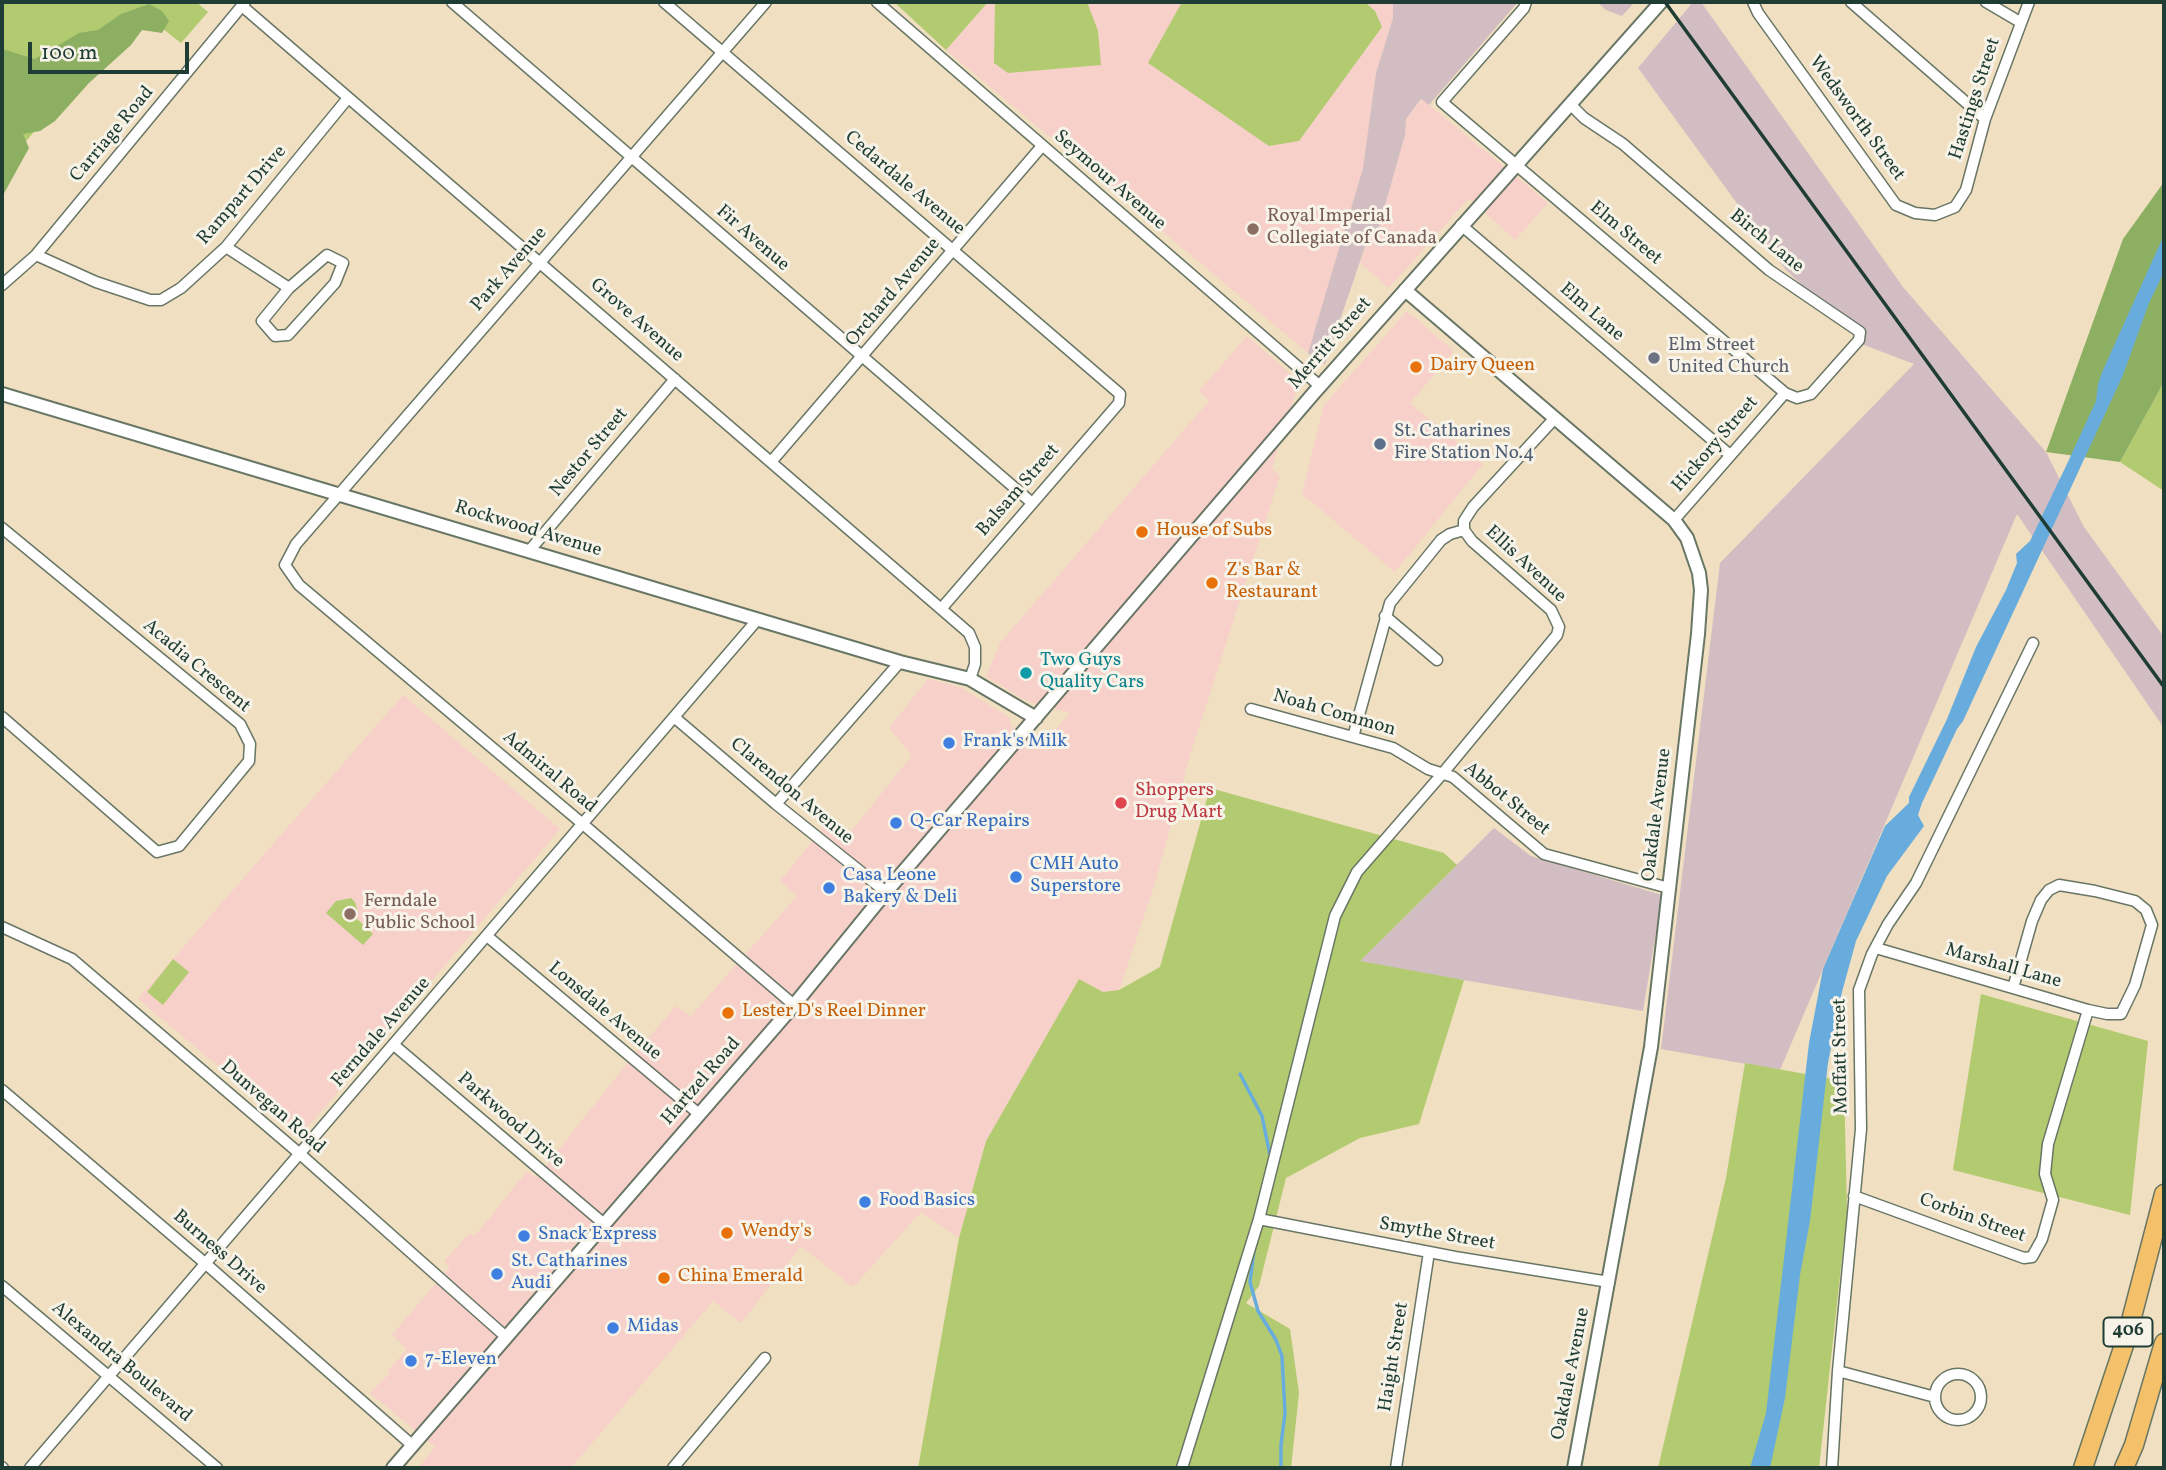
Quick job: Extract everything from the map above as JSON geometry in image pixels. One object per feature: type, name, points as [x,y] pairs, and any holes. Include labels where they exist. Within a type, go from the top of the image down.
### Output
[{"type":"highway","name":"406","points":[[2083,1468],[2127,1336],[2164,1194]]},
{"type":"highway","name":"406","points":[[2124,1468],[2134,1445],[2164,1343]]},
{"type":"street","name":"Fir Avenue","points":[[452,2],[1031,502]]},
{"type":"street","name":"Cedardale Avenue","points":[[664,2],[1120,394]]},
{"type":"street","name":"Park Avenue","points":[[285,565],[296,544],[766,2]]},
{"type":"street","name":"Seymour Avenue","points":[[877,2],[1320,386]]},
{"type":"street","name":"Elm Street","points":[[1526,2],[1524,8],[1442,102],[1784,393]]},
{"type":"street","name":"Merritt Street","points":[[1036,718],[1320,386],[1661,2]]},
{"type":"street","name":"Wedsworth Street","points":[[1753,2],[1758,13],[1896,205],[1914,213],[1935,215],[1955,207]]},
{"type":"street","points":[[1851,2],[1985,119]]},
{"type":"street","points":[[1986,2],[2021,22]]},
{"type":"street","name":"Hastings Street","points":[[1955,207],[1966,190],[1985,119],[2029,2]]},
{"type":"street","name":"Grove Avenue","points":[[244,4],[348,99],[540,261],[969,632],[975,647],[975,664],[970,679]]},
{"type":"street","name":"Carriage Road","points":[[2,285],[36,255],[244,4]]},
{"type":"street","name":"Rampart Drive","points":[[36,255],[96,282],[150,300],[161,300],[181,288],[226,247],[348,99]]},
{"type":"street","name":"Birch Lane","points":[[1571,105],[1584,118],[1623,144],[1769,270],[1860,332],[1858,340],[1811,394],[1797,398],[1784,393]]},
{"type":"street","name":"Orchard Avenue","points":[[771,461],[1042,146]]},
{"type":"street","name":"Elm Lane","points":[[1461,225],[1730,455]]},
{"type":"street","points":[[226,247],[289,288]]},
{"type":"street","points":[[327,255],[343,263],[335,283],[288,335],[275,336],[262,321],[289,288],[327,255]]},
{"type":"street","name":"Oakdale Avenue","points":[[1405,290],[1674,520],[1687,538],[1699,573],[1699,634],[1651,1047],[1574,1468]]},
{"type":"street","name":"Nestor Street","points":[[530,550],[675,379]]},
{"type":"street","name":"Hickory Street","points":[[1674,520],[1784,393]]},
{"type":"street","name":"Rockwood Avenue","points":[[2,394],[901,662],[970,679],[1036,718]]},
{"type":"street","name":"Balsam Street","points":[[941,609],[1119,403],[1120,394]]},
{"type":"street","name":"Ellis Avenue","points":[[1443,773],[1557,635],[1559,627],[1551,610],[1472,541],[1464,530],[1464,521],[1473,507],[1554,419]]},
{"type":"street","name":"Acadia Crescent","points":[[2,528],[240,724],[250,744],[249,761],[179,846],[157,852],[2,717]]},
{"type":"street","points":[[1353,737],[1390,603],[1441,540],[1464,530]]},
{"type":"street","name":"Admiral Road","points":[[285,565],[299,585],[794,1005]]},
{"type":"street","points":[[1385,616],[1437,660]]},
{"type":"street","name":"Ferndale Avenue","points":[[30,1468],[758,619]]},
{"type":"street","name":"Moffatt Street","points":[[1832,1468],[1838,1371],[1861,1129],[1859,990],[1888,924],[1916,883],[2033,643]]},
{"type":"street","points":[[776,804],[901,662]]},
{"type":"street","name":"Noah Common","points":[[1251,709],[1393,748],[1428,769],[1443,773]]},
{"type":"street","name":"Clarendon Avenue","points":[[674,717],[776,804],[886,892]]},
{"type":"street","name":"Hartzel Road","points":[[393,1468],[794,1005],[886,892],[1036,718]]},
{"type":"street","points":[[1182,1468],[1259,1219],[1335,916],[1357,872],[1443,773]]},
{"type":"street","name":"Abbot Street","points":[[1443,773],[1453,777],[1544,854],[1669,888]]},
{"type":"street","name":"Marshall Lane","points":[[1876,948],[2088,1010],[2121,1014],[2135,985],[2152,925],[2146,910],[2135,901],[2063,886],[2049,890],[2041,900],[2032,921],[2013,988]]},
{"type":"street","name":"Dunvegan Road","points":[[2,926],[72,959],[300,1154],[505,1336]]},
{"type":"street","name":"Lonsdale Avenue","points":[[487,936],[699,1114]]},
{"type":"street","name":"Corbin Street","points":[[1854,1196],[2024,1258],[2032,1257],[2042,1239],[2053,1200],[2045,1174],[2048,1144],[2088,1010]]},
{"type":"street","name":"Parkwood Drive","points":[[394,1045],[603,1223]]},
{"type":"street","name":"Burness Drive","points":[[2,1090],[412,1445]]},
{"type":"street","name":"Smythe Street","points":[[1259,1219],[1429,1252],[1609,1282]]},
{"type":"street","name":"Haight Street","points":[[1396,1468],[1429,1252]]},
{"type":"street","name":"Alexandra Boulevard","points":[[2,1286],[217,1468]]},
{"type":"street","points":[[673,1468],[765,1358]]},
{"type":"street","points":[[1838,1371],[1935,1397]]},
{"type":"street","points":[[1960,1374],[1974,1380],[1982,1393],[1979,1408],[1974,1414],[1961,1420],[1953,1420],[1940,1412],[1935,1397],[1945,1377],[1960,1374]]},
{"type":"shaded area","name":"Royal Imperial Collegiate of Canada","points":[[988,2],[1393,2],[1393,18],[1376,73],[1363,168],[1308,353],[946,50]]},
{"type":"shaded area","points":[[1393,2],[1518,2],[1429,105],[1421,99],[1406,119],[1405,135],[1378,230],[1368,238],[1325,364],[1319,363],[1308,353],[1363,168],[1376,73],[1393,18]]},
{"type":"shaded area","points":[[1597,2],[1635,2],[1622,16],[1606,10]]},
{"type":"shaded area","points":[[1693,2],[1701,2],[1903,287],[2046,452],[2084,527],[2164,637],[2164,728],[2017,514],[1780,1070],[1661,1049],[1720,563],[1914,364],[1864,345],[1785,269],[1638,68]]},
{"type":"shaded area","points":[[1422,99],[1548,203],[1515,240],[1469,198],[1389,288],[1360,263],[1368,238],[1378,230],[1405,135],[1406,119]]},
{"type":"shaded area","points":[[1407,311],[1454,351],[1410,403],[1483,464],[1395,572],[1302,494],[1324,405]]},
{"type":"shaded area","points":[[1247,336],[1295,378],[1296,392],[1272,468],[1280,476],[1191,752],[1155,883],[1119,990],[1103,992],[1079,980],[986,1141],[959,1238],[921,1212],[853,1287],[801,1246],[741,1323],[713,1301],[571,1468],[418,1468],[435,1447],[370,1393],[390,1373],[388,1371],[407,1349],[392,1335],[450,1267],[444,1261],[470,1233],[475,1236],[527,1171],[536,1178],[676,1006],[691,1016],[797,896],[780,881],[824,827],[843,842],[912,755],[889,728],[928,679],[960,687],[1009,717],[1011,726],[1048,738],[1070,713],[1029,702],[986,677],[1000,643],[1209,401],[1199,391]]},
{"type":"shaded area","name":"Ferndale Public School","points":[[403,695],[560,829],[301,1135],[138,999]]},
{"type":"shaded area","points":[[1494,828],[1531,856],[1662,895],[1643,1011],[1359,962]]},
{"type":"green space","points":[[2,2],[196,2],[208,12],[181,43],[139,10],[2,169]]},
{"type":"green space","points":[[894,2],[988,2],[946,50]]},
{"type":"green space","points":[[995,2],[1087,2],[1098,31],[1101,65],[1008,73],[994,63]]},
{"type":"green space","points":[[1182,2],[1365,2],[1375,11],[1382,27],[1299,141],[1269,146],[1148,63]]},
{"type":"green space","points":[[149,4],[162,11],[169,21],[162,33],[142,30],[131,45],[89,83],[55,121],[40,131],[23,134],[29,148],[2,197],[2,49],[35,59],[79,33],[98,30],[121,14]]},
{"type":"green space","points":[[2164,182],[2164,382],[2120,462],[2046,452],[2123,239]]},
{"type":"green space","points":[[2164,382],[2164,491],[2120,462]]},
{"type":"green space","points":[[1210,788],[1444,853],[1457,865],[1360,961],[1464,980],[1419,1124],[1360,1138],[1286,1178],[1259,1286],[1246,1303],[1290,1329],[1299,1393],[1291,1468],[918,1468],[959,1238],[986,1141],[1079,979],[1103,992],[1119,990],[1160,967]]},
{"type":"green space","points":[[351,898],[358,912],[355,917],[373,934],[363,945],[326,913],[336,901]]},
{"type":"green space","points":[[173,959],[189,972],[163,1005],[147,992]]},
{"type":"green space","points":[[1981,994],[2148,1041],[2130,1215],[1953,1170]]},
{"type":"green space","points":[[1745,1063],[1844,1081],[1847,1212],[1819,1468],[1658,1468],[1726,1178]]},
{"type":"water","points":[[2164,235],[2164,272],[2149,303],[2123,375],[1963,721],[1922,803],[1918,815],[1924,826],[1887,876],[1856,941],[1842,992],[1828,1063],[1810,1221],[1800,1275],[1785,1398],[1770,1468],[1750,1468],[1766,1413],[1809,1043],[1823,969],[1885,826],[1909,803],[1909,797],[1947,719],[1976,647],[2006,590],[2017,563],[2016,554],[2030,541],[2067,464],[2096,401],[2103,370]]},
{"type":"waterway","points":[[1240,1074],[1262,1116],[1271,1160]]},
{"type":"waterway","points":[[1254,1250],[1250,1282],[1258,1311],[1276,1340],[1282,1356],[1285,1413],[1281,1468]]},
{"type":"railway","points":[[1665,2],[2164,687]]},
{"type":"place","name":"Royal Imperial Collegiate of Canada","points":[[1253,229]]},
{"type":"place","name":"Elm Street United Church","points":[[1654,358]]},
{"type":"place","name":"Dairy Queen","points":[[1416,367]]},
{"type":"place","name":"St. Catharines Fire Station No.4","points":[[1380,444]]},
{"type":"place","name":"House of Subs","points":[[1142,532]]},
{"type":"place","name":"Z's Bar & Restaurant","points":[[1212,583]]},
{"type":"place","name":"Two Guys Quality Cars","points":[[1026,673]]},
{"type":"place","name":"Frank's Milk","points":[[949,743]]},
{"type":"place","name":"Shoppers Drug Mart","points":[[1121,803]]},
{"type":"place","name":"Q-Car Repairs","points":[[896,823]]},
{"type":"place","name":"CMH Auto Superstore","points":[[1016,877]]},
{"type":"place","name":"Casa Leone Bakery & Deli","points":[[829,888]]},
{"type":"place","name":"Ferndale Public School","points":[[350,914]]},
{"type":"place","name":"Lester D's Reel Dinner","points":[[728,1013]]},
{"type":"place","name":"Food Basics","points":[[865,1202]]},
{"type":"place","name":"Wendy's","points":[[727,1233]]},
{"type":"place","name":"Snack Express","points":[[524,1236]]},
{"type":"place","name":"St. Catharines Audi","points":[[497,1274]]},
{"type":"place","name":"China Emerald","points":[[664,1278]]},
{"type":"place","name":"Midas","points":[[613,1328]]},
{"type":"place","name":"7-Eleven","points":[[411,1361]]}]
